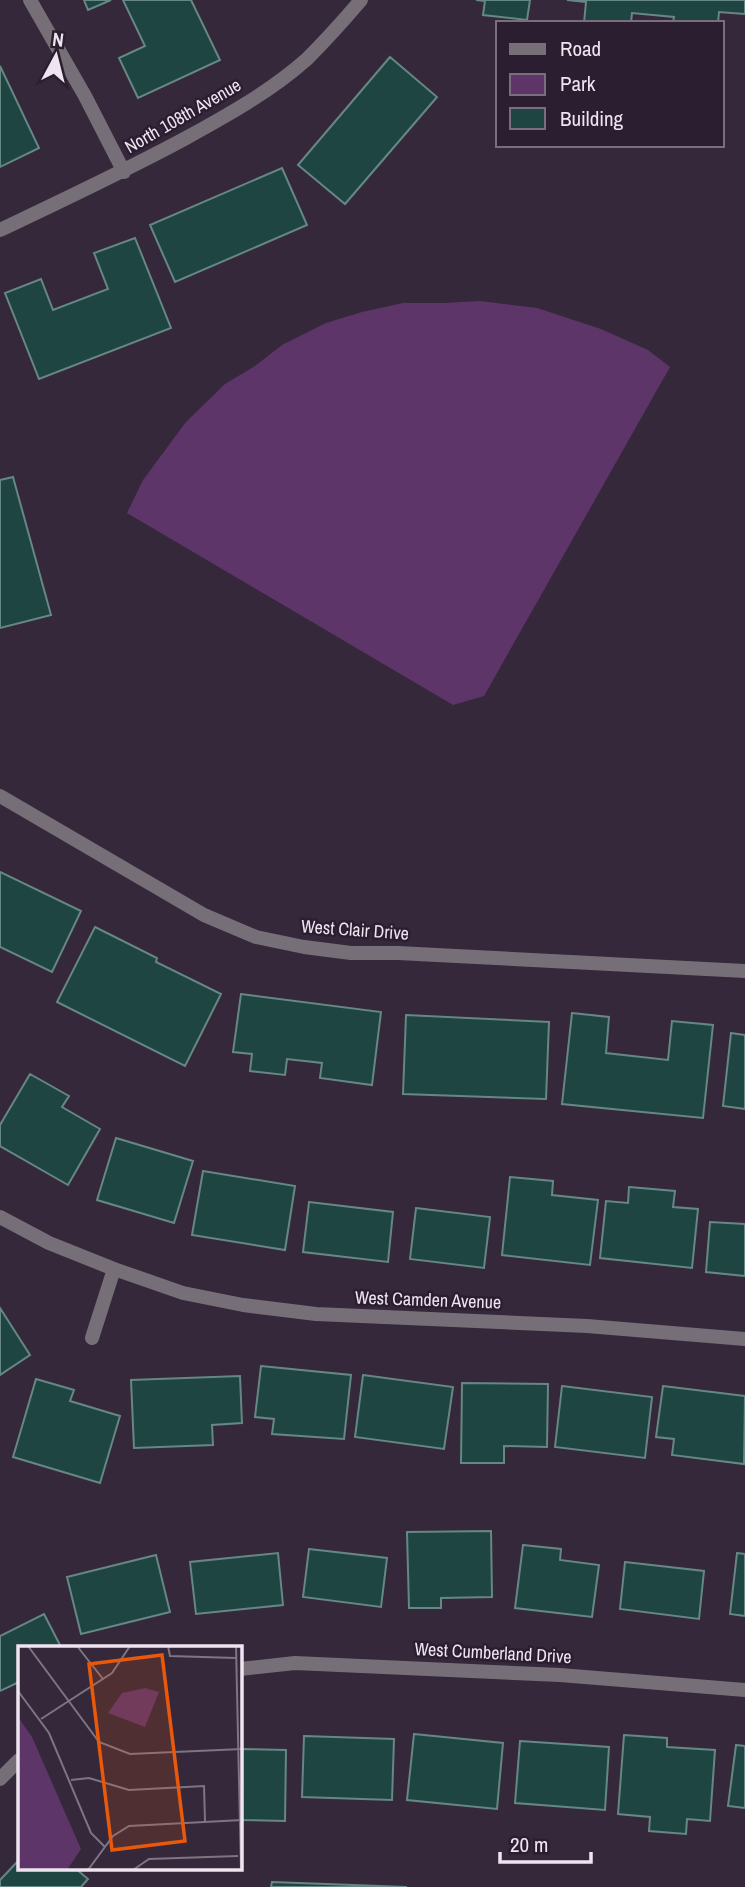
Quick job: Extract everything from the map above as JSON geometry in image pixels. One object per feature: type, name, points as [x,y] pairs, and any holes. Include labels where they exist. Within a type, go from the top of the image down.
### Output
[{"type":"street","points":[[30,0],[85,96],[124,172]]},
{"type":"street","name":"North 108th Avenue","points":[[0,230],[124,172],[225,117],[271,87],[306,59],[361,0]]},
{"type":"street","name":"West Clair Drive","points":[[0,796],[204,915],[256,937],[351,953],[398,953],[745,971]]},
{"type":"street","name":"West Camden Avenue","points":[[0,1217],[49,1243],[114,1269],[183,1293],[243,1305],[316,1314],[587,1326],[745,1339]]},
{"type":"street","points":[[92,1338],[114,1269]]},
{"type":"street","name":"West Cumberland Drive","points":[[242,1669],[295,1663],[560,1675],[745,1690]]},
{"type":"street","points":[[0,1779],[18,1761]]},
{"type":"green space","points":[[480,301],[537,308],[601,329],[648,350],[670,367],[484,696],[453,705],[127,513],[143,480],[186,422],[225,384],[282,345],[326,323],[362,312],[403,303]]},
{"type":"building","points":[[84,0],[111,0],[88,10]]},
{"type":"building","points":[[123,0],[191,0],[220,60],[138,98],[119,58],[145,46]]},
{"type":"building","points":[[476,0],[530,0],[527,20],[483,15],[485,1]]},
{"type":"building","points":[[567,0],[745,0],[745,14],[719,12],[718,21],[673,21],[674,17],[632,13],[631,21],[584,21],[586,2]]},
{"type":"building","points":[[390,57],[437,97],[345,204],[298,165]]},
{"type":"building","points":[[0,66],[39,148],[0,167]]},
{"type":"building","points":[[282,168],[307,225],[175,282],[150,225]]},
{"type":"building","points":[[135,238],[171,328],[39,379],[5,293],[41,279],[53,310],[108,289],[94,253]]},
{"type":"building","points":[[13,477],[51,615],[0,628],[0,480]]},
{"type":"building","points":[[0,872],[81,911],[52,972],[0,947]]},
{"type":"building","points":[[95,927],[157,958],[156,962],[221,994],[185,1066],[57,1002]]},
{"type":"building","points":[[241,994],[381,1012],[372,1085],[320,1078],[322,1063],[287,1059],[285,1075],[250,1071],[252,1054],[233,1052]]},
{"type":"building","points":[[572,1013],[609,1017],[606,1053],[668,1060],[672,1021],[713,1025],[703,1118],[562,1104]]},
{"type":"building","points":[[406,1015],[549,1022],[546,1099],[403,1094]]},
{"type":"building","points":[[731,1033],[745,1035],[745,1109],[723,1106]]},
{"type":"building","points":[[30,1074],[69,1096],[62,1107],[100,1129],[68,1185],[0,1146],[0,1125]]},
{"type":"building","points":[[116,1138],[193,1161],[174,1223],[97,1200]]},
{"type":"building","points":[[203,1171],[295,1186],[285,1250],[192,1235]]},
{"type":"building","points":[[510,1177],[553,1181],[552,1195],[598,1200],[590,1265],[502,1255]]},
{"type":"building","points":[[629,1187],[675,1191],[673,1207],[698,1209],[692,1268],[600,1258],[606,1201],[628,1203]]},
{"type":"building","points":[[309,1202],[393,1212],[388,1262],[303,1252]]},
{"type":"building","points":[[416,1208],[490,1217],[484,1268],[410,1259]]},
{"type":"building","points":[[710,1222],[745,1224],[745,1276],[706,1272]]},
{"type":"building","points":[[0,1308],[30,1355],[0,1375]]},
{"type":"building","points":[[261,1366],[351,1375],[344,1439],[272,1434],[274,1419],[255,1417]]},
{"type":"building","points":[[363,1375],[453,1387],[444,1449],[355,1437]]},
{"type":"building","points":[[240,1376],[242,1423],[212,1425],[213,1445],[134,1448],[131,1380]]},
{"type":"building","points":[[36,1379],[74,1390],[70,1401],[120,1416],[100,1483],[13,1457]]},
{"type":"building","points":[[462,1383],[548,1384],[547,1447],[504,1446],[504,1463],[461,1463]]},
{"type":"building","points":[[562,1386],[652,1397],[645,1458],[555,1447]]},
{"type":"building","points":[[663,1386],[745,1396],[744,1464],[672,1455],[674,1439],[656,1437]]},
{"type":"building","points":[[491,1531],[492,1597],[441,1598],[441,1608],[409,1608],[407,1532]]},
{"type":"building","points":[[523,1545],[561,1549],[560,1560],[599,1565],[592,1617],[515,1608]]},
{"type":"building","points":[[309,1549],[387,1558],[381,1607],[303,1597]]},
{"type":"building","points":[[278,1553],[283,1605],[196,1614],[190,1562]]},
{"type":"building","points":[[737,1553],[745,1554],[745,1616],[730,1614]]},
{"type":"building","points":[[156,1555],[170,1612],[81,1634],[67,1577]]},
{"type":"building","points":[[625,1562],[704,1571],[699,1619],[620,1609]]},
{"type":"building","points":[[44,1614],[60,1646],[18,1646],[18,1682],[0,1691],[0,1636]]},
{"type":"building","points":[[414,1734],[503,1743],[497,1809],[407,1800]]},
{"type":"building","points":[[624,1735],[667,1738],[667,1747],[715,1750],[710,1821],[687,1819],[686,1834],[649,1831],[650,1817],[618,1814]]},
{"type":"building","points":[[304,1736],[394,1739],[392,1800],[302,1797]]},
{"type":"building","points":[[520,1741],[609,1747],[605,1810],[515,1803]]},
{"type":"building","points":[[736,1745],[745,1746],[745,1808],[728,1806]]},
{"type":"building","points":[[242,1749],[286,1750],[285,1821],[242,1820]]},
{"type":"building","points":[[18,1861],[18,1870],[77,1870],[88,1879],[81,1887],[0,1887],[0,1880]]},
{"type":"building","points":[[272,1882],[407,1887],[271,1887]]}]
